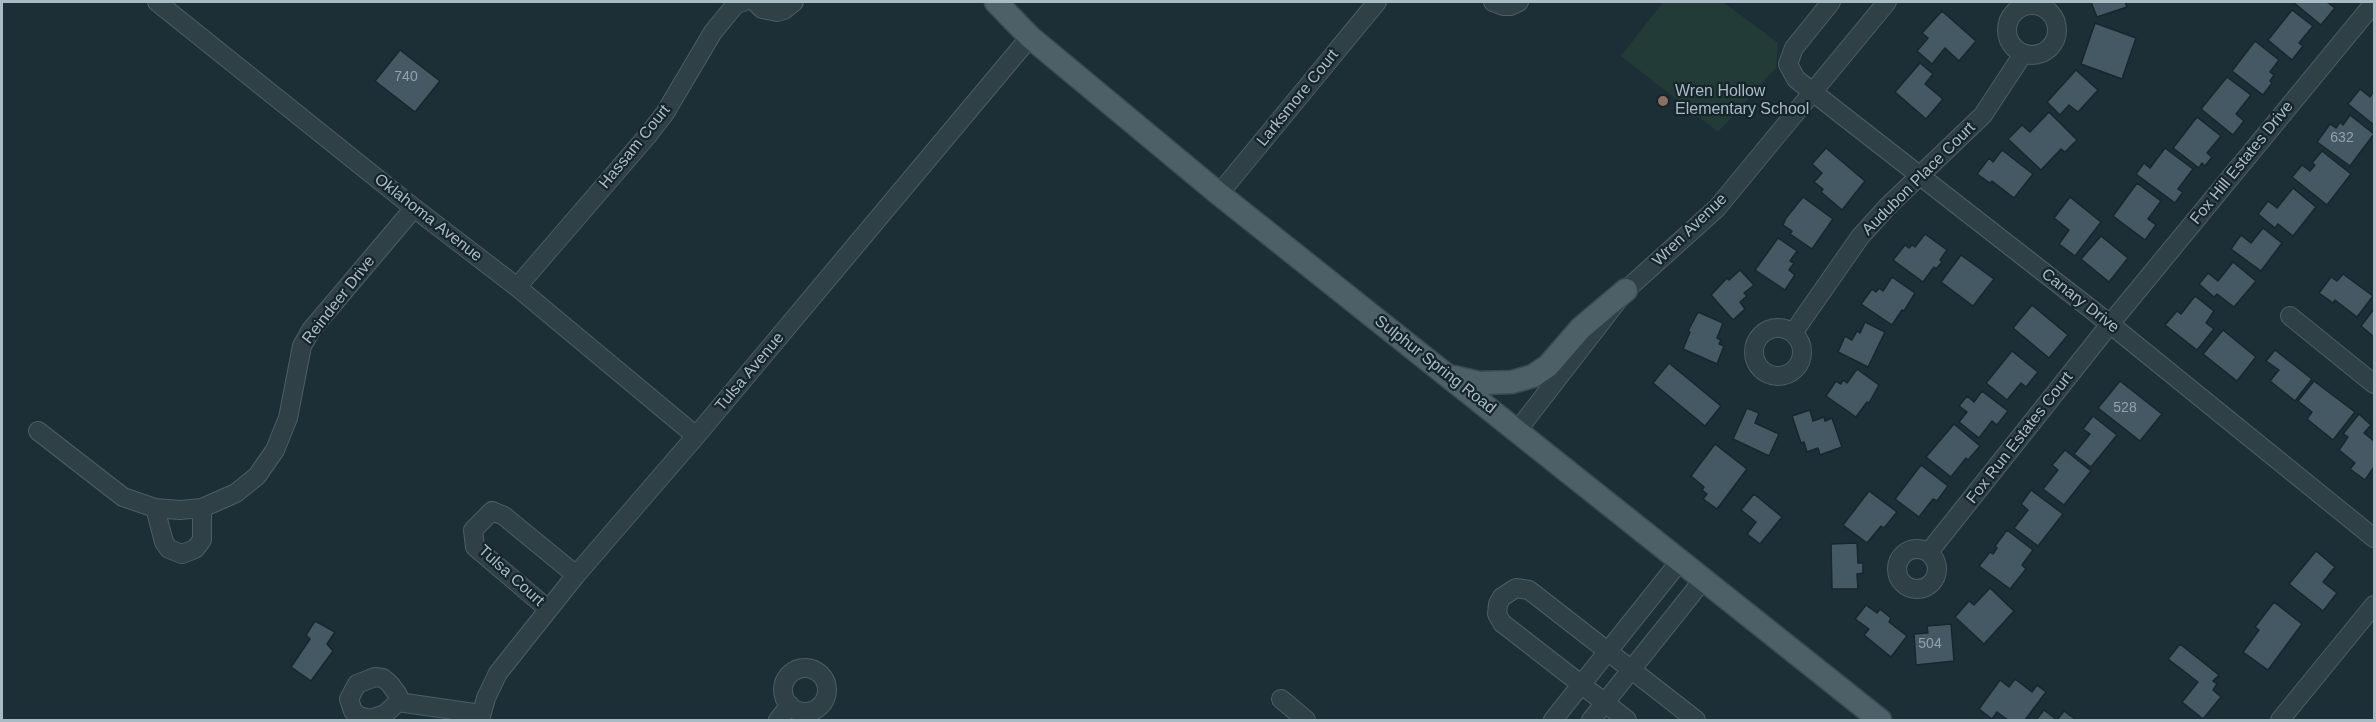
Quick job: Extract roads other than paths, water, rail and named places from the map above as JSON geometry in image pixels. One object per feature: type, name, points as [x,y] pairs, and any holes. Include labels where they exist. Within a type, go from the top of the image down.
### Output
[{"type":"main road","name":"Sulphur Spring Road","points":[[996,2],[1030,37],[1219,194],[1881,720]]},
{"type":"main road","points":[[1446,375],[1479,383],[1512,382],[1533,376],[1548,366],[1581,328],[1626,290]]},
{"type":"street","name":"Oklahoma Avenue","points":[[158,2],[414,208],[517,287],[696,436]]},
{"type":"street","name":"Hassam Court","points":[[517,287],[648,135],[665,113],[713,32],[736,4],[743,2]]},
{"type":"street","points":[[755,2],[762,9],[777,12],[784,10],[794,2]]},
{"type":"street","name":"Larksmore Court","points":[[1219,194],[1377,2]]},
{"type":"street","points":[[1493,2],[1504,6],[1519,2]]},
{"type":"street","name":"Canary Drive","points":[[1831,2],[1794,48],[1788,64],[1796,79],[2110,324],[2374,538]]},
{"type":"street","name":"Wren Avenue","points":[[1517,431],[1626,290],[1717,208],[1887,2]]},
{"type":"street","name":"Fox Hill Estates Drive","points":[[2110,324],[2374,3]]},
{"type":"street","name":"Tulsa Avenue","points":[[480,717],[498,673],[548,609],[1030,37]]},
{"type":"street","name":"Audubon Place Court","points":[[1793,333],[1860,237],[1888,206],[1983,115],[2024,54]]},
{"type":"street","name":"Reindeer Drive","points":[[38,431],[123,497],[155,508],[180,510],[202,508],[236,493],[257,476],[275,450],[288,418],[302,346],[311,330],[414,208]]},
{"type":"street","points":[[2290,316],[2374,384]]},
{"type":"street","name":"Fox Run Estates Court","points":[[1929,552],[2110,324]]},
{"type":"street","points":[[155,508],[164,542],[169,549],[182,554],[195,549],[202,540],[202,508]]},
{"type":"street","name":"Tulsa Court","points":[[548,609],[475,547],[473,530],[492,511],[504,516],[576,575]]},
{"type":"street","points":[[1553,720],[1680,561]]},
{"type":"street","points":[[1591,720],[1703,580]]},
{"type":"street","points":[[1627,720],[1580,686],[1502,623],[1497,614],[1498,604],[1502,597],[1516,588],[1529,590],[1696,720]]},
{"type":"street","points":[[2280,720],[2374,604]]},
{"type":"street","points":[[1281,699],[1306,720]]},
{"type":"street","points":[[398,702],[480,717]]},
{"type":"street","points":[[778,720],[790,705]]},
{"type":"place","name":"Wren Hollow Elementary School","points":[[1663,101]]}]
